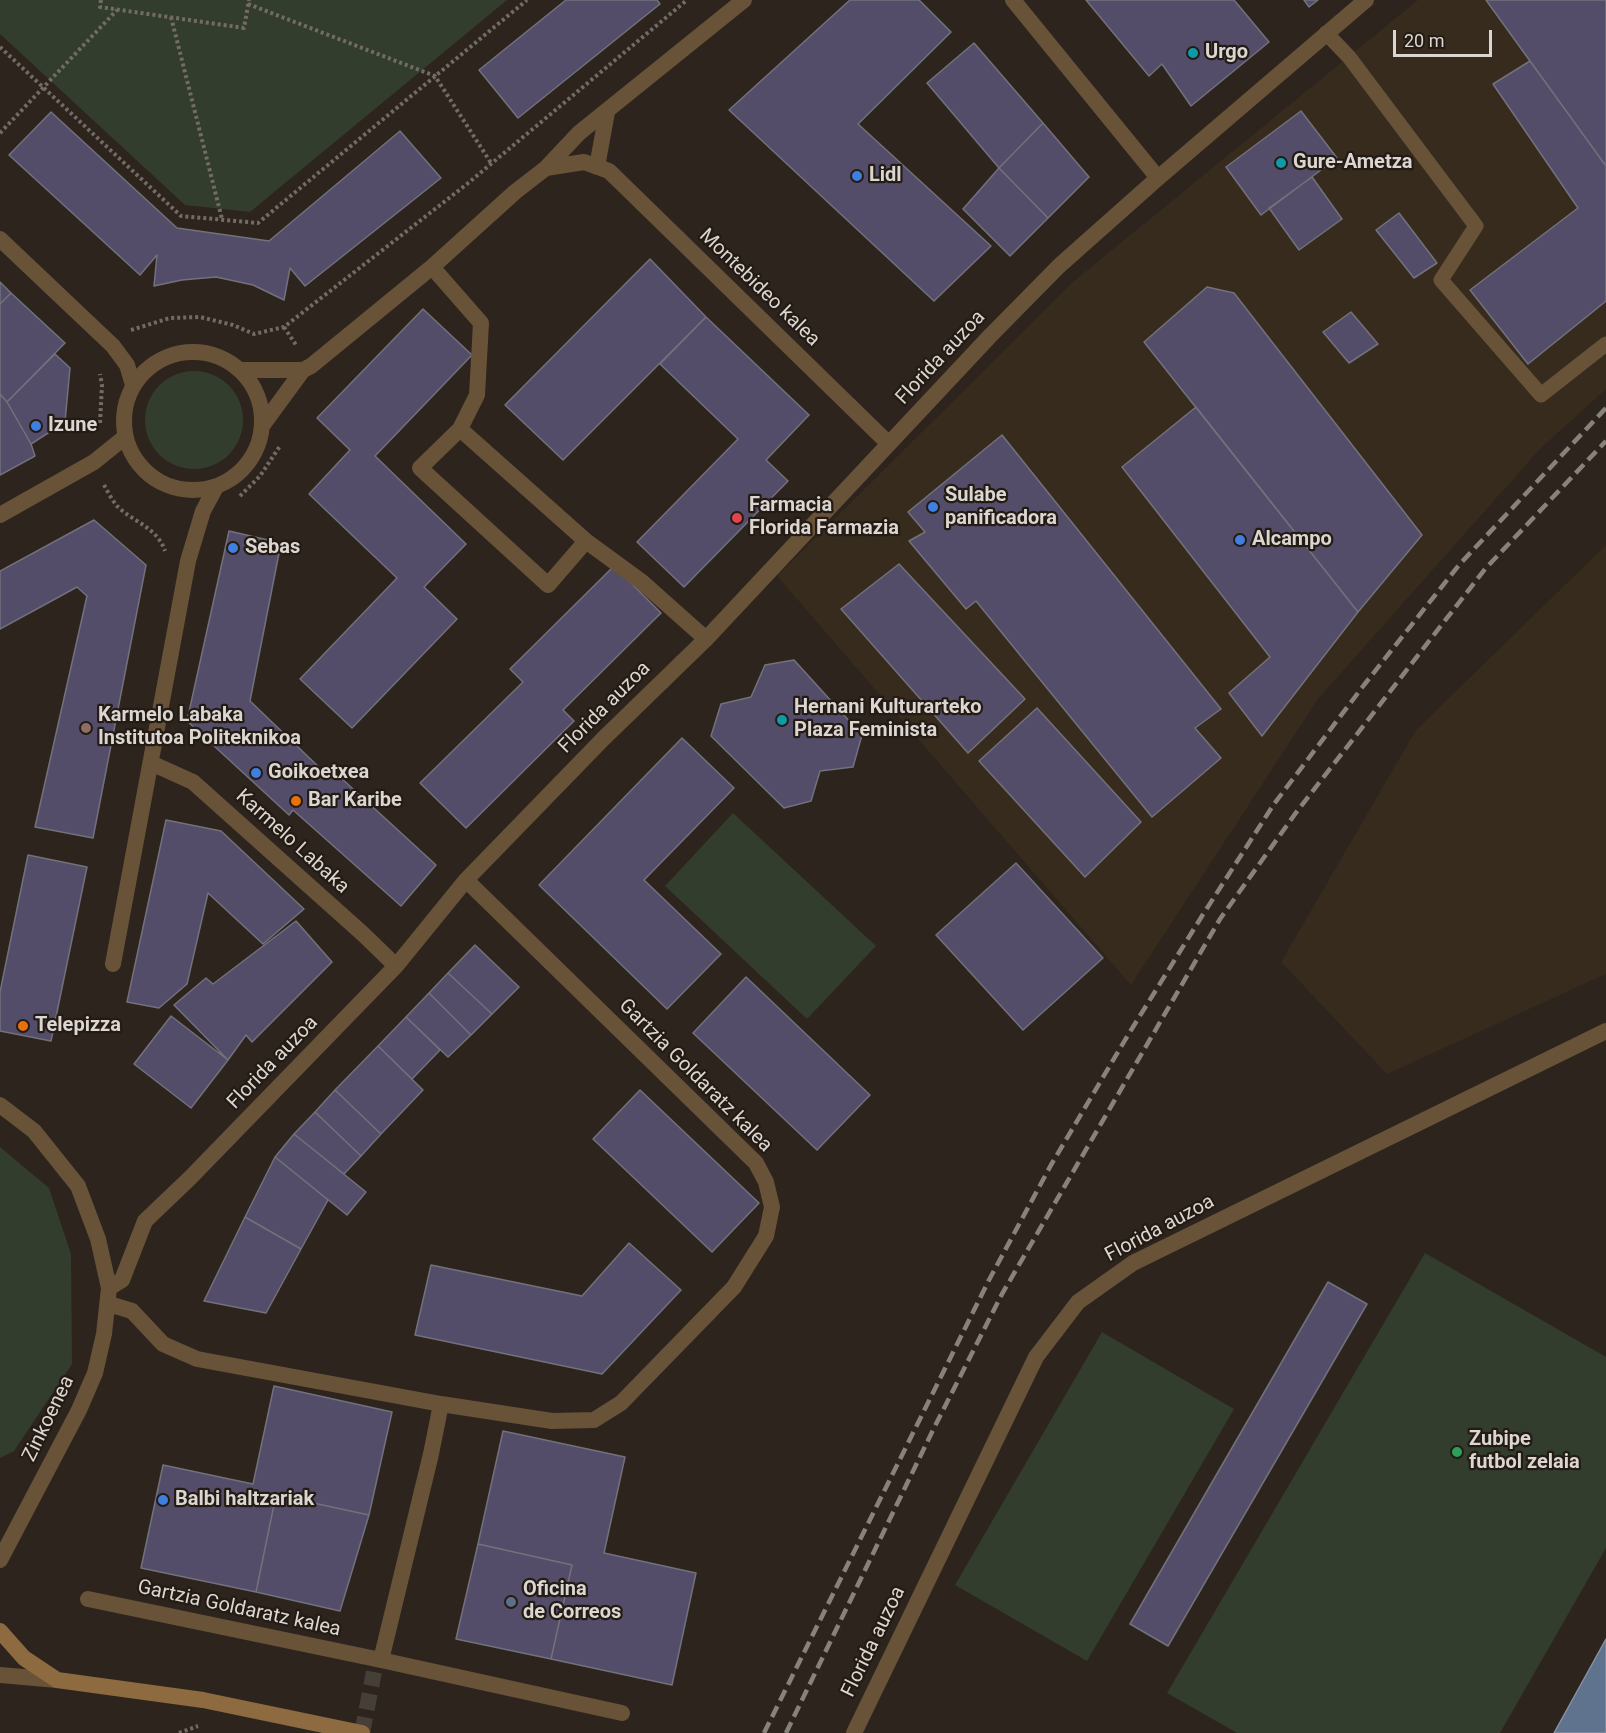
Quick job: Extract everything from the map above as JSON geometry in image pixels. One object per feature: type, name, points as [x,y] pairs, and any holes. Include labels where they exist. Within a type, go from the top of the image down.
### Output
[{"type":"main road","points":[[0,1631],[24,1658],[57,1680],[203,1700],[362,1733]]},
{"type":"street","name":"Montebideo kalea","points":[[262,426],[307,368],[432,267],[515,192],[546,168],[579,133],[744,0]]},
{"type":"street","points":[[1013,0],[1158,178]]},
{"type":"street","name":"Florida auzoa","points":[[109,1296],[122,1280],[145,1221],[190,1178],[396,966],[466,880],[603,739],[706,639],[990,336],[1059,266],[1366,0]]},
{"type":"street","points":[[597,167],[607,112]]},
{"type":"street","name":"Montebideo kalea","points":[[546,168],[584,162],[609,171],[890,444]]},
{"type":"street","points":[[0,239],[113,346],[127,365],[133,385]]},
{"type":"street","points":[[432,267],[482,322],[477,395],[460,429],[420,468],[548,585],[586,541]]},
{"type":"street","points":[[198,352],[227,361],[240,370],[250,381],[257,395],[262,426],[259,442],[243,470],[216,487],[187,490],[159,482],[147,474],[129,450],[123,419],[126,401],[133,385],[142,373],[154,363],[168,356],[198,352]]},
{"type":"street","points":[[240,370],[307,368]]},
{"type":"street","points":[[460,429],[586,541],[642,582],[706,639]]},
{"type":"street","points":[[0,515],[94,462],[125,436]]},
{"type":"street","points":[[113,964],[188,561],[203,511],[216,487]]},
{"type":"street","name":"Karmelo Labaka","points":[[151,763],[193,782],[396,966]]},
{"type":"street","name":"Gartzia Goldaratz kalea","points":[[109,1296],[132,1311],[164,1344],[197,1359],[441,1404],[552,1421],[594,1420],[621,1403],[734,1287],[766,1236],[772,1207],[766,1182],[756,1163],[466,880]]},
{"type":"street","name":"Florida auzoa","points":[[854,1733],[1036,1357],[1078,1302],[1133,1263],[1606,1031]]},
{"type":"street","points":[[0,1105],[34,1131],[78,1186],[98,1239],[109,1296]]},
{"type":"street","name":"Zinkoenea","points":[[0,1560],[79,1410],[95,1373],[104,1334],[109,1296]]},
{"type":"street","points":[[381,1659],[423,1489],[441,1404]]},
{"type":"street","name":"Gartzia Goldaratz kalea","points":[[88,1599],[381,1659],[622,1713]]},
{"type":"street","points":[[0,1675],[57,1680]]},
{"type":"lane","points":[[1326,33],[1349,57],[1476,226],[1441,280],[1541,395],[1606,344]]},
{"type":"path","points":[[101,0],[100,7],[244,28],[248,2],[435,76],[491,163]]},
{"type":"path","points":[[0,47],[181,216],[258,223],[527,0]]},
{"type":"path","points":[[188,561],[167,559],[162,542],[147,526],[117,506],[104,485],[94,462],[100,422],[102,385],[98,362],[133,329],[170,318],[200,317],[233,325],[254,334],[284,327],[491,163],[687,0]]},
{"type":"path","points":[[0,133],[118,9]]},
{"type":"path","points":[[171,17],[222,219]]},
{"type":"path","points":[[284,327],[307,368]]},
{"type":"path","points":[[235,501],[260,476],[282,444]]},
{"type":"shaded area","points":[[1418,0],[1606,0],[1606,389],[1540,449],[1318,699],[1131,985],[777,576],[1074,281]]},
{"type":"shaded area","points":[[1606,545],[1606,974],[1387,1074],[1281,962],[1416,730]]},
{"type":"green space","points":[[0,0],[507,0],[250,212],[185,205],[0,34]]},
{"type":"green space","points":[[194,371],[213,375],[229,385],[239,401],[243,420],[239,439],[229,455],[213,465],[194,469],[175,465],[159,455],[149,439],[145,420],[149,401],[159,385],[175,375]]},
{"type":"green space","points":[[733,813],[876,946],[807,1019],[665,886]]},
{"type":"green space","points":[[0,1147],[49,1188],[71,1254],[72,1364],[14,1451],[0,1458]]},
{"type":"green space","name":"Zubipe futbol zelaia","points":[[1425,1253],[1606,1357],[1606,1548],[1500,1733],[1237,1733],[1167,1693]]},
{"type":"green space","points":[[1102,1332],[1234,1409],[1087,1661],[955,1585]]},
{"type":"water","points":[[1606,1639],[1606,1733],[1554,1733]]},
{"type":"building","points":[[566,0],[657,0],[660,4],[518,118],[479,70]]},
{"type":"building","name":"Lidl","points":[[850,0],[919,0],[951,32],[858,124],[991,246],[934,301],[729,110]]},
{"type":"building","name":"Urgo","points":[[1086,0],[1234,0],[1269,42],[1191,106],[1162,64],[1149,76]]},
{"type":"building","points":[[1304,0],[1318,0],[1309,7]]},
{"type":"building","points":[[1486,0],[1606,0],[1606,166],[1530,61]]},
{"type":"building","points":[[974,43],[1043,123],[999,168],[927,83]]},
{"type":"building","points":[[1530,61],[1606,166],[1606,301],[1528,364],[1470,290],[1578,208],[1493,84]]},
{"type":"building","name":"Gure-Ametza","points":[[1301,111],[1337,158],[1261,215],[1226,167]]},
{"type":"building","points":[[51,112],[177,228],[269,241],[400,131],[441,178],[305,286],[290,268],[284,300],[253,285],[216,277],[182,280],[154,286],[157,255],[140,275],[9,155]]},
{"type":"building","points":[[1043,123],[1089,177],[1048,218],[999,168]]},
{"type":"building","points":[[999,168],[1048,218],[1010,256],[963,209]]},
{"type":"building","points":[[1312,177],[1342,219],[1299,250],[1269,208]]},
{"type":"building","points":[[1399,213],[1437,263],[1414,278],[1376,230]]},
{"type":"building","points":[[650,259],[706,317],[563,460],[505,405]]},
{"type":"building","points":[[0,282],[11,293],[0,304]]},
{"type":"building","points":[[1207,287],[1234,293],[1422,535],[1358,612],[1144,342]]},
{"type":"building","points":[[11,293],[65,343],[7,402],[0,394],[0,304]]},
{"type":"building","points":[[423,309],[472,355],[375,456],[466,544],[424,587],[457,619],[352,728],[300,679],[397,578],[309,494],[350,450],[317,418]]},
{"type":"building","points":[[1351,312],[1378,344],[1349,363],[1323,332]]},
{"type":"building","points":[[706,317],[809,415],[766,460],[788,481],[684,587],[637,542],[738,439],[660,364]]},
{"type":"building","points":[[55,354],[70,368],[65,422],[31,444],[7,402]]},
{"type":"building","points":[[0,394],[31,444],[35,456],[0,475]]},
{"type":"building","name":"Alcampo","points":[[1196,407],[1358,612],[1262,736],[1229,693],[1270,657],[1122,467]]},
{"type":"building","points":[[1002,435],[1221,709],[1195,728],[1221,758],[1152,817],[976,601],[966,609],[909,541],[925,532],[908,512]]},
{"type":"building","name":"Karmelo Labaka Institutoa Politeknikoa","points":[[94,520],[146,565],[93,838],[35,827],[87,596],[77,587],[0,629],[0,571]]},
{"type":"building","points":[[229,531],[281,543],[250,701],[323,771],[328,766],[436,865],[401,906],[293,810],[289,815],[187,721]]},
{"type":"building","points":[[899,564],[1025,699],[968,753],[841,609]]},
{"type":"building","points":[[614,566],[661,613],[563,710],[574,721],[466,828],[420,783],[523,682],[510,669]]},
{"type":"building","name":"Hernani Kulturarteko Plaza Feminista","points":[[794,660],[862,735],[853,767],[820,771],[811,801],[784,808],[711,736],[721,704],[751,697],[765,665]]},
{"type":"building","points":[[1037,708],[1141,822],[1085,877],[979,761]]},
{"type":"building","points":[[682,738],[734,788],[644,880],[721,954],[667,1009],[539,885]]},
{"type":"building","points":[[166,820],[221,831],[304,909],[263,944],[208,893],[187,984],[159,1008],[127,1002]]},
{"type":"building","points":[[28,855],[87,867],[51,1041],[0,1031],[0,992]]},
{"type":"building","points":[[1016,863],[1103,958],[1023,1030],[936,935]]},
{"type":"building","points":[[296,921],[332,962],[252,1042],[246,1035],[228,1060],[174,1005],[206,978],[213,984]]},
{"type":"building","points":[[475,945],[519,987],[492,1014],[448,973]]},
{"type":"building","points":[[448,973],[492,1014],[471,1035],[429,993]]},
{"type":"building","points":[[746,977],[870,1095],[817,1150],[693,1033]]},
{"type":"building","points":[[429,993],[471,1035],[448,1057],[406,1017]]},
{"type":"building","points":[[171,1016],[228,1060],[191,1108],[134,1064]]},
{"type":"building","points":[[406,1017],[440,1050],[412,1079],[378,1046]]},
{"type":"building","points":[[378,1046],[423,1090],[381,1134],[335,1090]]},
{"type":"building","points":[[335,1090],[381,1134],[361,1156],[315,1112]]},
{"type":"building","points":[[640,1090],[759,1203],[712,1252],[593,1139]]},
{"type":"building","points":[[315,1112],[361,1156],[344,1174],[294,1134]]},
{"type":"building","points":[[294,1134],[366,1192],[347,1215],[275,1157]]},
{"type":"building","points":[[275,1157],[328,1200],[301,1249],[245,1217]]},
{"type":"building","points":[[245,1217],[301,1249],[266,1313],[204,1301]]},
{"type":"building","points":[[629,1243],[681,1290],[602,1374],[415,1335],[431,1265],[582,1296]]},
{"type":"building","points":[[1328,1282],[1367,1304],[1168,1646],[1130,1624]]},
{"type":"building","points":[[274,1386],[392,1412],[369,1515],[276,1495],[256,1592],[141,1568],[163,1465],[253,1484]]},
{"type":"building","points":[[503,1431],[625,1457],[604,1553],[696,1573],[672,1685],[551,1659],[572,1565],[478,1544]]},
{"type":"building","points":[[276,1495],[369,1515],[340,1611],[256,1592]]},
{"type":"building","points":[[478,1544],[572,1565],[551,1659],[456,1639]]},
{"type":"tunnel","points":[[362,1733],[374,1672]]},
{"type":"railway","points":[[764,1733],[989,1280],[1051,1165],[1202,916],[1274,804],[1459,565],[1606,408]]},
{"type":"railway","points":[[786,1733],[933,1430],[1002,1294],[1220,919],[1295,814],[1485,569],[1606,441]]},
{"type":"place","name":"Urgo","points":[[1193,53]]},
{"type":"place","name":"Gure-Ametza","points":[[1281,163]]},
{"type":"place","name":"Lidl","points":[[857,176]]},
{"type":"place","name":"Izune","points":[[36,426]]},
{"type":"place","name":"Sulabe panificadora","points":[[933,507]]},
{"type":"place","name":"Farmacia Florida Farmazia","points":[[737,518]]},
{"type":"place","name":"Alcampo","points":[[1240,540]]},
{"type":"place","name":"Sebas","points":[[233,548]]},
{"type":"place","name":"Hernani Kulturarteko Plaza Feminista","points":[[782,720]]},
{"type":"place","name":"Karmelo Labaka Institutoa Politeknikoa","points":[[86,728]]},
{"type":"place","name":"Goikoetxea","points":[[256,773]]},
{"type":"place","name":"Bar Karibe","points":[[296,801]]},
{"type":"place","name":"Telepizza","points":[[23,1026]]},
{"type":"place","name":"Zubipe futbol zelaia","points":[[1457,1452]]},
{"type":"place","name":"Balbi haltzariak","points":[[163,1500]]},
{"type":"place","name":"Oficina de Correos","points":[[511,1602]]}]
